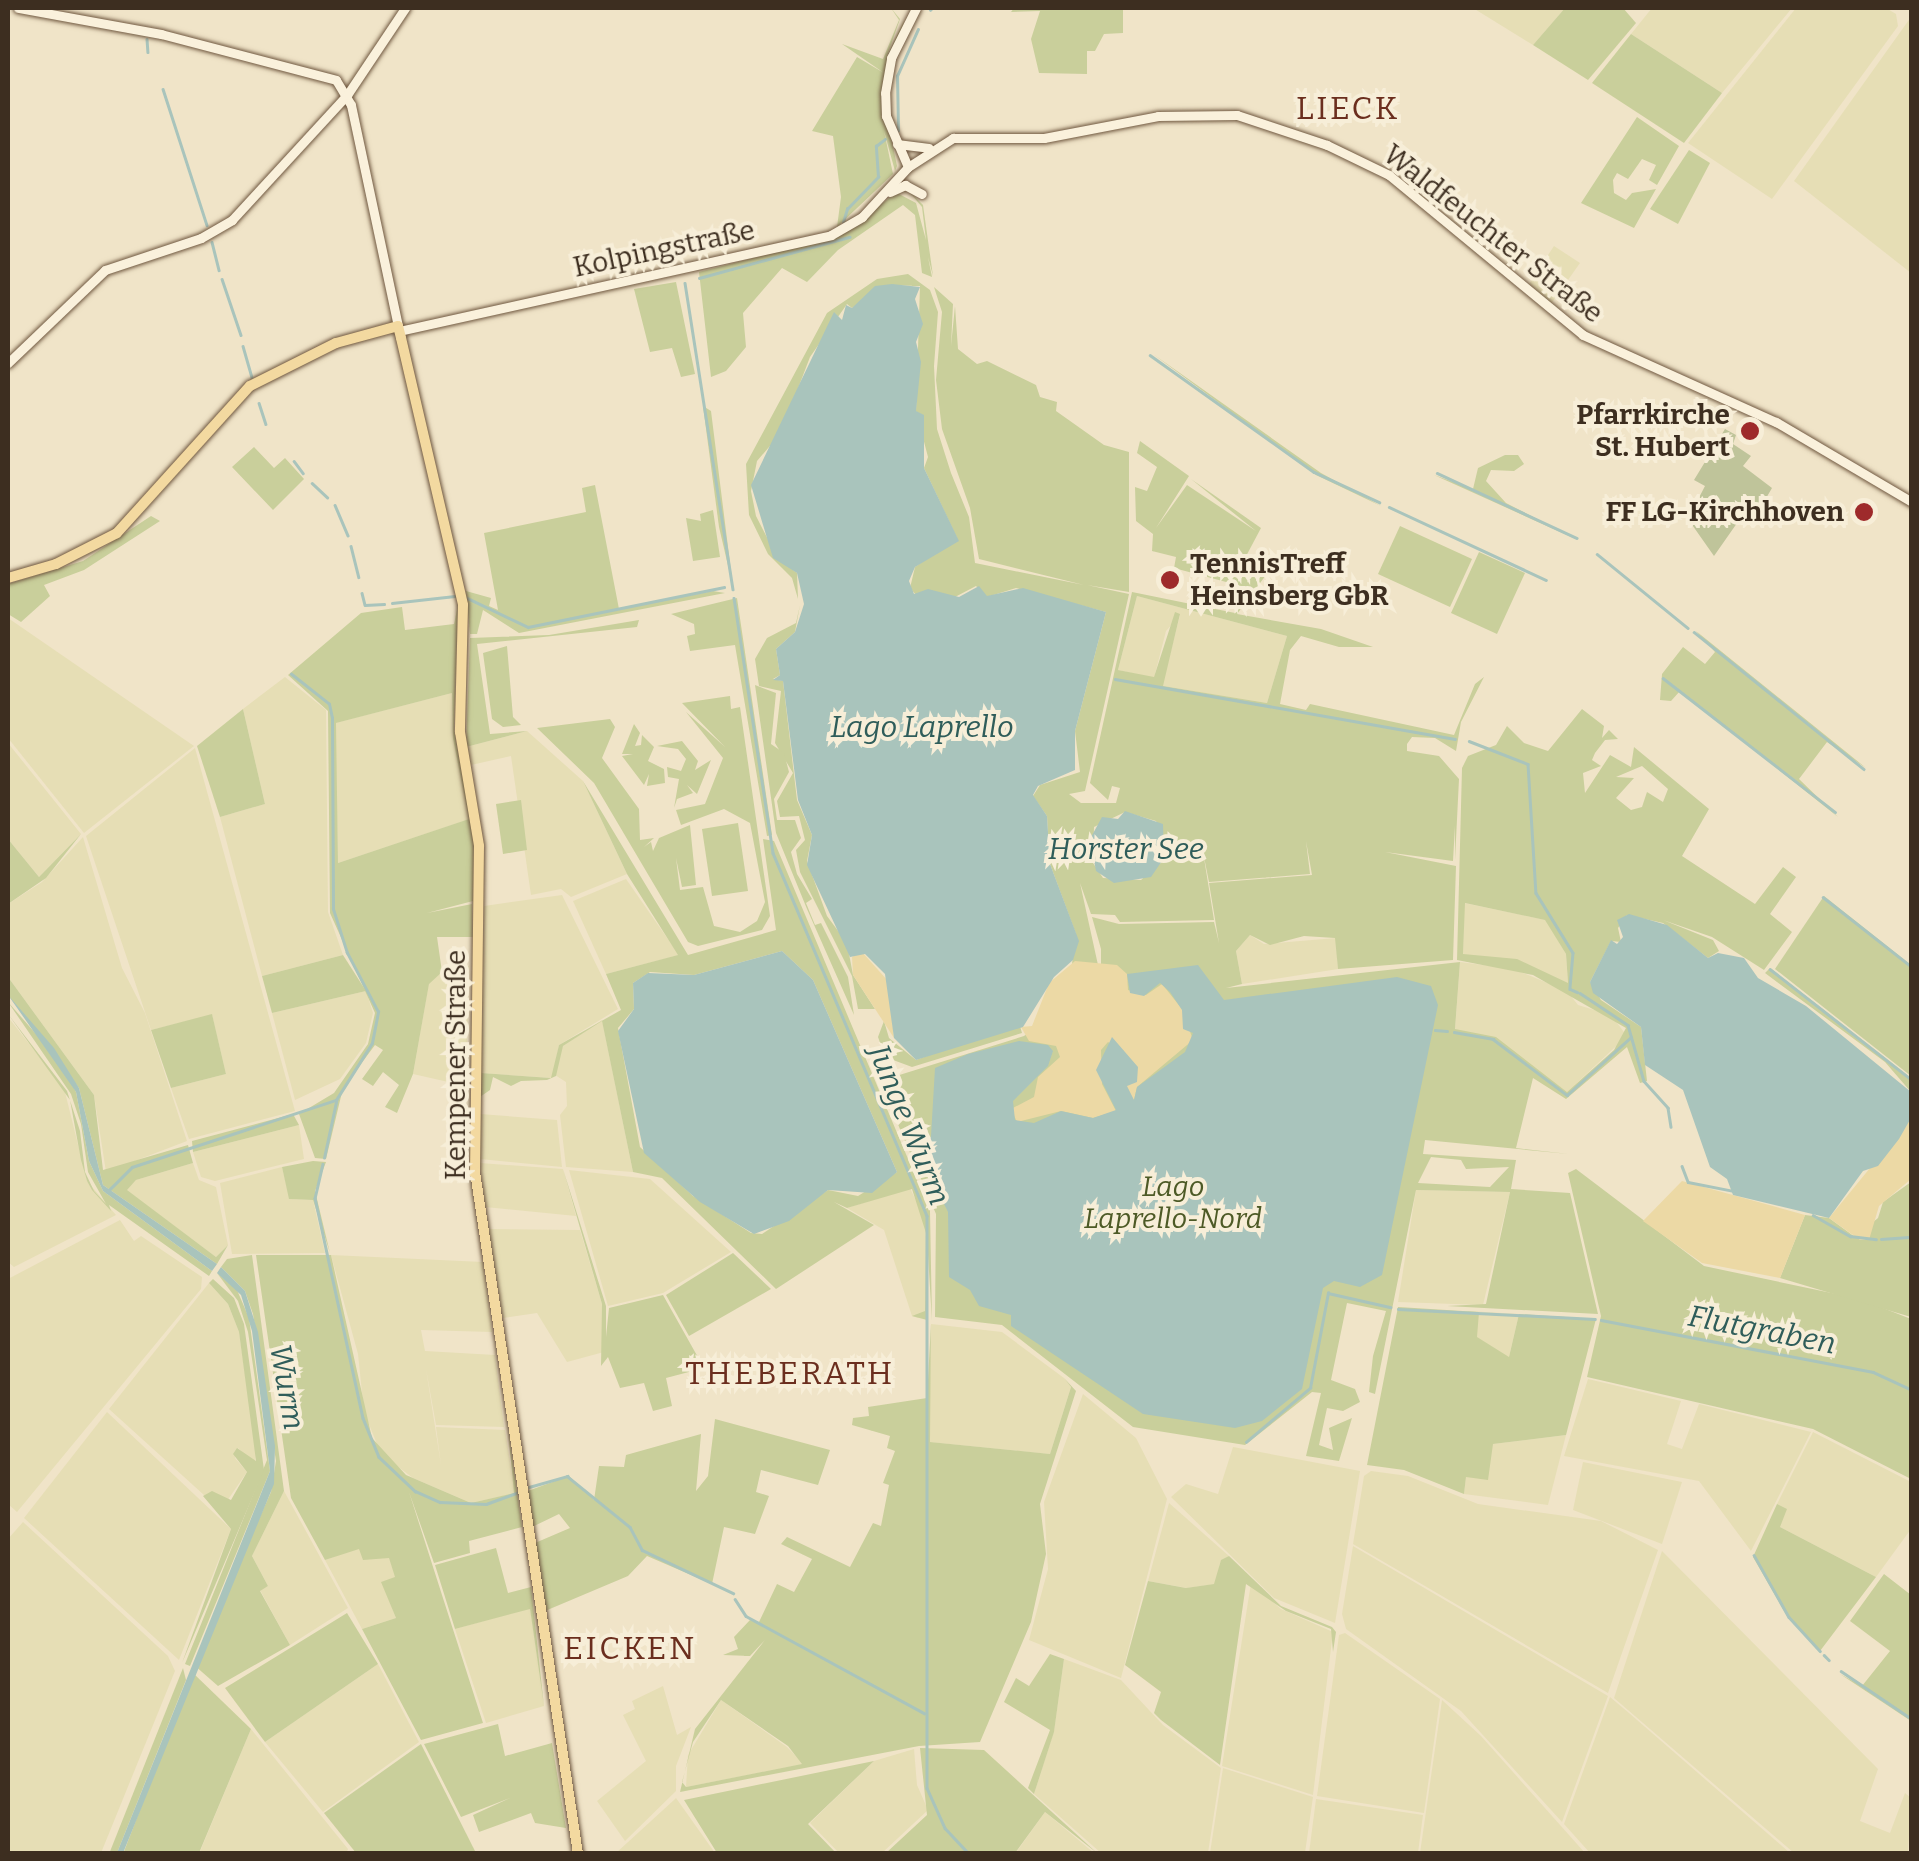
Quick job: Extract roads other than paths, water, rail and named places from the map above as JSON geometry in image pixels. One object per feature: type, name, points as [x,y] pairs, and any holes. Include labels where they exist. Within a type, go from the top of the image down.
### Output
[{"type":"main road","points":[[8,578],[88,551],[118,533],[250,386],[307,352],[399,332]]},
{"type":"main road","name":"Kempener Straße","points":[[399,332],[464,605],[460,732],[480,846],[475,1172],[578,1854]]},
{"type":"street","points":[[18,8],[162,34],[328,75],[360,75]]},
{"type":"street","points":[[304,144],[347,94],[405,8]]},
{"type":"street","points":[[908,167],[889,119],[896,61],[919,8]]},
{"type":"street","points":[[328,75],[347,94]]},
{"type":"street","name":"Kempener Straße","points":[[347,94],[399,332]]},
{"type":"street","points":[[8,363],[105,270],[223,227],[335,114],[346,114],[355,123]]},
{"type":"street","name":"Waldfeuchter Straße","points":[[908,167],[936,146],[962,135],[1044,138],[1182,114],[1273,124],[1388,174],[1583,335],[1776,422],[1912,502]]},
{"type":"street","points":[[896,144],[914,150],[936,146]]},
{"type":"street","name":"Kolpingstraße","points":[[399,332],[818,240],[854,223],[908,167]]},
{"type":"street","points":[[884,196],[905,186],[922,194]]},
{"type":"street","points":[[8,344],[16,354]]},
{"type":"water","name":"Lago Laprello","points":[[875,286],[920,287],[915,299],[923,324],[916,342],[921,362],[916,411],[924,415],[924,468],[959,541],[915,567],[909,581],[914,594],[928,589],[959,597],[979,586],[987,596],[1023,588],[1106,612],[1075,731],[1075,770],[1038,786],[1033,795],[1047,816],[1050,864],[1079,941],[1073,960],[1054,977],[1023,1027],[916,1060],[894,1038],[885,974],[865,954],[850,957],[807,865],[812,835],[798,800],[783,681],[773,680],[780,675],[776,649],[795,632],[804,604],[797,573],[773,558],[751,485],[834,312],[842,320],[846,305],[852,308]]},
{"type":"water","name":"Horster See","points":[[1125,811],[1163,824],[1164,858],[1151,877],[1114,883],[1096,871],[1090,839],[1102,817],[1118,819]]},
{"type":"water","points":[[1629,914],[1667,925],[1708,958],[1718,953],[1744,958],[1758,978],[1806,1006],[1911,1092],[1911,1118],[1899,1139],[1878,1166],[1863,1171],[1829,1218],[1733,1195],[1727,1179],[1710,1167],[1683,1090],[1645,1065],[1641,1027],[1593,993],[1590,982],[1611,940],[1617,944],[1623,937],[1617,920]]},
{"type":"water","points":[[782,951],[813,980],[897,1172],[872,1193],[828,1190],[789,1221],[754,1234],[700,1202],[644,1153],[618,1031],[634,1009],[633,983],[648,973],[694,975]]},
{"type":"water","name":"Lago Laprello-Nord","points":[[1198,965],[1224,1000],[1397,977],[1431,986],[1438,1005],[1382,1275],[1360,1287],[1334,1281],[1323,1288],[1302,1389],[1262,1421],[1235,1428],[1143,1414],[1011,1326],[1011,1315],[979,1306],[970,1290],[949,1277],[948,1212],[922,1160],[931,1136],[935,1068],[968,1054],[1019,1041],[1048,1045],[1053,1051],[1048,1066],[1013,1101],[1015,1120],[1034,1123],[1061,1111],[1093,1118],[1116,1110],[1096,1070],[1112,1037],[1138,1067],[1137,1082],[1127,1086],[1134,1100],[1137,1087],[1185,1052],[1193,1033],[1183,1029],[1182,1010],[1160,983],[1144,996],[1130,993],[1127,974]]},
{"type":"water","points":[[8,995],[54,1048],[79,1088],[103,1185],[217,1264],[212,1271],[103,1191],[89,1161],[76,1092]]},
{"type":"water","points":[[221,1267],[245,1291],[258,1332],[275,1446],[274,1484],[123,1853],[117,1853],[270,1471],[252,1331],[241,1295],[217,1273]]},
{"type":"waterway","points":[[898,131],[897,76],[918,29]]},
{"type":"waterway","points":[[147,39],[148,52]]},
{"type":"waterway","points":[[163,89],[207,225]]},
{"type":"waterway","points":[[843,222],[847,209],[878,177],[876,146],[885,139]]},
{"type":"waterway","points":[[699,278],[849,237]]},
{"type":"waterway","points":[[212,242],[219,270]]},
{"type":"waterway","points":[[222,279],[241,335]]},
{"type":"waterway","name":"Junge Wurm","points":[[685,283],[733,589]]},
{"type":"waterway","points":[[243,346],[252,377]]},
{"type":"waterway","points":[[1150,355],[1314,472],[1379,502]]},
{"type":"waterway","points":[[259,403],[266,424]]},
{"type":"waterway","points":[[294,461],[303,473]]},
{"type":"waterway","points":[[1437,473],[1577,538]]},
{"type":"waterway","points":[[312,483],[327,497]]},
{"type":"waterway","points":[[335,505],[348,535]]},
{"type":"waterway","points":[[1389,507],[1546,580]]},
{"type":"waterway","points":[[351,546],[359,577]]},
{"type":"waterway","points":[[1597,554],[1688,628]]},
{"type":"waterway","points":[[463,596],[528,627],[724,587]]},
{"type":"waterway","points":[[362,593],[365,605],[384,604]]},
{"type":"waterway","points":[[392,603],[455,596]]},
{"type":"waterway","name":"Junge Wurm","points":[[734,598],[773,853],[927,1216],[927,1788],[945,1828],[969,1854]]},
{"type":"waterway","points":[[1694,632],[1864,769]]},
{"type":"waterway","points":[[107,1192],[132,1167],[336,1100],[372,1043],[378,1012],[347,953],[333,909],[329,704],[291,674]]},
{"type":"waterway","points":[[1663,678],[1835,812]]},
{"type":"waterway","points":[[1115,679],[1455,739]]},
{"type":"waterway","points":[[1469,741],[1528,764],[1536,893],[1573,953],[1570,989],[1577,992]]},
{"type":"waterway","points":[[1823,897],[1912,967]]},
{"type":"waterway","points":[[1770,969],[1912,1080]]},
{"type":"waterway","points":[[1580,993],[1628,1025],[1644,1081],[1668,1108],[1671,1127]]},
{"type":"waterway","points":[[1435,1030],[1447,1031]]},
{"type":"waterway","points":[[1454,1032],[1493,1039],[1567,1095],[1631,1037]]},
{"type":"waterway","points":[[324,1158],[336,1102]]},
{"type":"waterway","points":[[323,1164],[315,1198],[363,1418],[379,1457],[415,1491],[440,1502],[486,1504],[521,1491]]},
{"type":"waterway","points":[[1682,1166],[1688,1182],[1734,1191]]},
{"type":"waterway","points":[[1813,1215],[1850,1236],[1876,1239]]},
{"type":"waterway","points":[[1881,1239],[1912,1237]]},
{"type":"waterway","points":[[1246,1442],[1310,1388],[1328,1293],[1390,1307]]},
{"type":"waterway","points":[[1398,1309],[1595,1319]]},
{"type":"waterway","name":"Flutgraben","points":[[1601,1320],[1873,1372],[1912,1390]]},
{"type":"waterway","points":[[529,1487],[567,1476],[630,1527],[642,1550],[733,1593]]},
{"type":"waterway","points":[[1754,1555],[1789,1617],[1820,1651]]},
{"type":"waterway","points":[[735,1599],[746,1616],[924,1713]]},
{"type":"waterway","points":[[1824,1655],[1829,1660]]},
{"type":"waterway","points":[[1841,1671],[1912,1719]]},
{"type":"place","name":"Pfarrkirche St. Hubert","points":[[1750,431]]},
{"type":"place","name":"FF LG-Kirchhoven","points":[[1864,512]]},
{"type":"place","name":"TennisTreff Heinsberg GbR","points":[[1170,580]]},
{"type":"district","name":"LIECK","points":[[1348,108]]},
{"type":"district","name":"THEBERATH","points":[[790,1373]]},
{"type":"district","name":"EICKEN","points":[[630,1648]]},
{"type":"water label","name":"Wurm","points":[[287,1387]]}]
